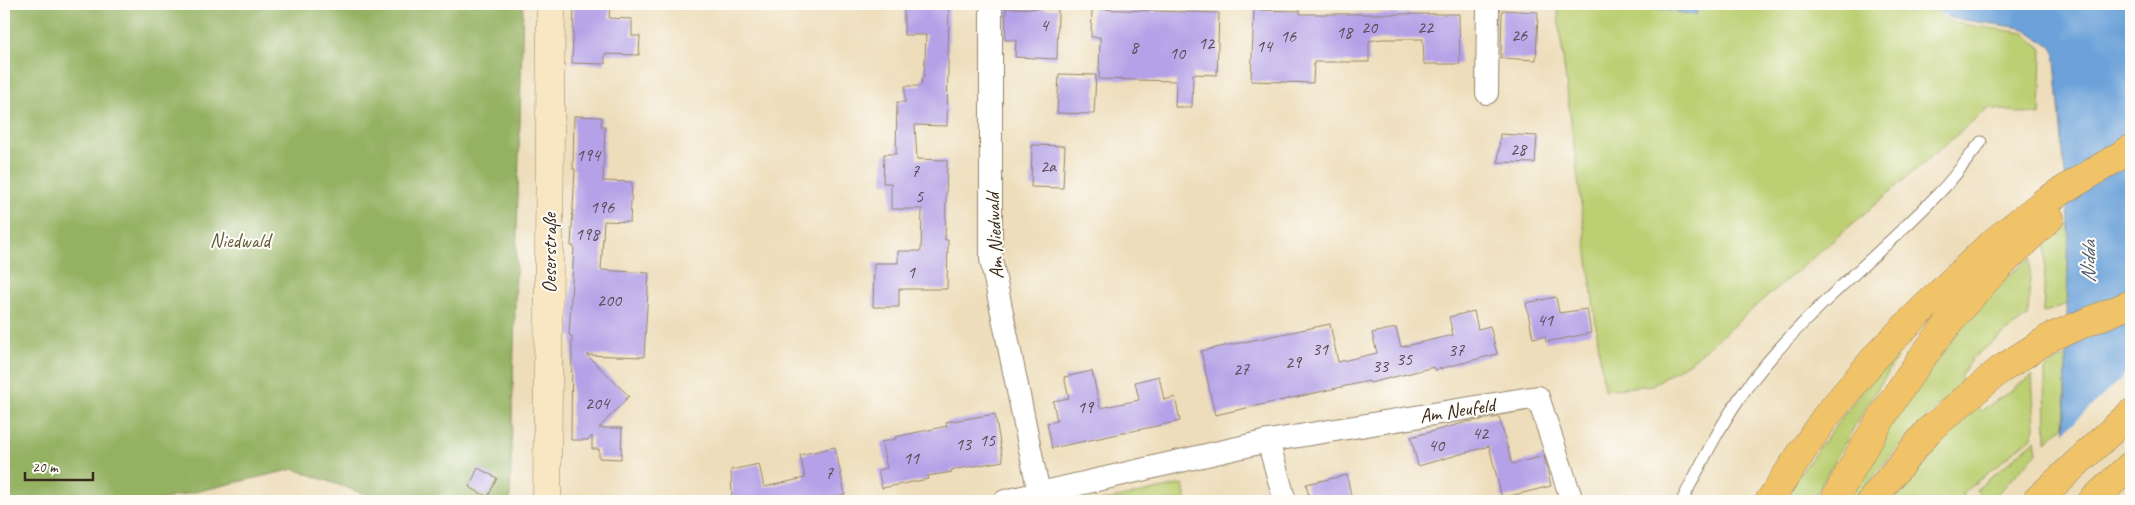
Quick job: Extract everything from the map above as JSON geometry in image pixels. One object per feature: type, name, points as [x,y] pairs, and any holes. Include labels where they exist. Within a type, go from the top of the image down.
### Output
[{"type":"highway","points":[[1769,501],[1824,419],[1879,353],[2103,167],[2131,149]]},
{"type":"highway","points":[[1834,501],[1853,466],[1927,351],[1957,313],[1994,256]]},
{"type":"highway","points":[[1871,501],[1929,430],[1968,395],[2000,370],[2051,337],[2131,304]]},
{"type":"highway","points":[[2036,501],[2131,413]]},
{"type":"highway","points":[[2092,501],[2131,465]]},
{"type":"street","name":"Oeserstraße","points":[[547,501],[551,4]]},
{"type":"street","name":"Am Niedwald","points":[[991,4],[991,259],[1039,494]]},
{"type":"street","points":[[1487,93],[1488,4]]},
{"type":"street","name":"Am Neufeld","points":[[1005,501],[1268,441],[1538,396],[1572,501]]},
{"type":"street","points":[[1268,441],[1285,501]]},
{"type":"lane","points":[[1682,501],[1727,417],[1748,386],[1818,308],[1941,192],[1981,142]]},
{"type":"green space","name":"Niedwald","points":[[4,4],[523,4],[510,501],[384,501],[294,469],[156,501],[4,501]]},
{"type":"green space","points":[[1558,4],[1926,4],[1949,22],[2024,33],[2042,49],[2040,115],[1988,108],[1693,360],[1652,385],[1604,390]]},
{"type":"green space","points":[[2069,223],[2067,304],[2043,313],[2046,242]]},
{"type":"green space","points":[[2031,257],[2028,316],[1973,357],[1960,377],[1963,381],[1895,450],[1854,501],[1840,501],[1874,443],[1988,293]]},
{"type":"green space","points":[[1891,352],[1897,358],[1860,417],[1812,501],[1779,501]]},
{"type":"green space","points":[[2066,356],[2064,426],[2046,442],[2045,368]]},
{"type":"green space","points":[[2032,376],[2035,428],[2032,437],[1962,494],[1968,501],[1893,501],[1923,462],[1977,407],[1981,411]]},
{"type":"green space","points":[[2035,440],[2037,453],[1990,501],[1984,501],[1976,490]]},
{"type":"green space","points":[[1183,484],[1186,501],[1102,501]]},
{"type":"water","points":[[1639,4],[1698,4],[1696,15],[1639,6]]},
{"type":"water","name":"Nidda","points":[[1927,4],[2131,4],[2131,501],[2063,501],[2069,223],[2054,49],[2022,28],[1950,18]]},
{"type":"pier","points":[[2131,369],[2131,501],[2060,501],[2062,434]]},
{"type":"building","points":[[927,4],[949,4],[947,126],[915,125],[917,159],[947,160],[945,240],[948,240],[947,289],[899,289],[899,307],[873,307],[874,263],[898,263],[898,251],[921,251],[922,209],[891,209],[891,183],[883,183],[884,154],[896,154],[897,102],[905,102],[905,86],[921,86],[922,78],[924,78],[926,35],[904,35],[904,5],[927,6]]},
{"type":"building","points":[[574,6],[610,6],[609,18],[632,19],[632,36],[640,36],[639,55],[605,54],[605,64],[572,63]]},
{"type":"building","points":[[1006,8],[1058,9],[1057,59],[1015,57],[1016,40],[1005,40]]},
{"type":"building","points":[[1092,9],[1219,13],[1217,75],[1193,74],[1192,107],[1175,107],[1176,81],[1099,79],[1100,37],[1091,37]]},
{"type":"building","points":[[1254,10],[1300,11],[1300,14],[1459,14],[1460,64],[1424,64],[1423,39],[1381,39],[1369,41],[1369,62],[1314,62],[1313,83],[1251,81]]},
{"type":"building","points":[[1502,10],[1538,12],[1536,60],[1501,58]]},
{"type":"building","points":[[1059,74],[1096,75],[1094,114],[1057,113]]},
{"type":"building","points":[[574,116],[602,117],[601,126],[605,126],[603,181],[632,182],[630,222],[604,221],[601,270],[649,273],[644,357],[587,355],[629,396],[599,428],[622,428],[621,459],[599,458],[599,449],[592,449],[592,436],[588,440],[571,440],[572,336],[569,335],[574,246],[571,246],[575,169],[573,169]]},
{"type":"building","points":[[1500,134],[1537,136],[1535,163],[1498,162]]},
{"type":"building","points":[[1032,145],[1065,146],[1063,188],[1031,187]]},
{"type":"building","points":[[1556,297],[1559,313],[1587,309],[1591,333],[1546,342],[1545,336],[1533,338],[1526,303]]},
{"type":"building","points":[[1474,311],[1478,329],[1490,326],[1497,354],[1435,370],[1434,367],[1370,383],[1369,381],[1215,415],[1201,351],[1330,324],[1338,362],[1377,353],[1372,333],[1396,328],[1401,347],[1453,335],[1449,317]]},
{"type":"building","points":[[1092,371],[1100,408],[1139,400],[1135,382],[1159,376],[1164,400],[1175,397],[1180,421],[1052,448],[1047,423],[1057,421],[1053,401],[1069,398],[1064,377]]},
{"type":"building","points":[[995,414],[1003,461],[951,470],[952,472],[927,476],[928,479],[882,488],[878,470],[887,468],[881,442],[896,439],[895,437],[947,426],[946,422]]},
{"type":"building","points":[[1499,417],[1512,464],[1544,456],[1551,486],[1502,498],[1489,446],[1418,466],[1411,437],[1467,422]]},
{"type":"building","points":[[835,447],[845,494],[814,501],[732,501],[731,470],[759,464],[764,487],[805,478],[800,455]]},
{"type":"building","points":[[478,468],[497,478],[488,497],[469,487]]},
{"type":"building","points":[[1347,475],[1352,501],[1310,501],[1306,484]]}]
